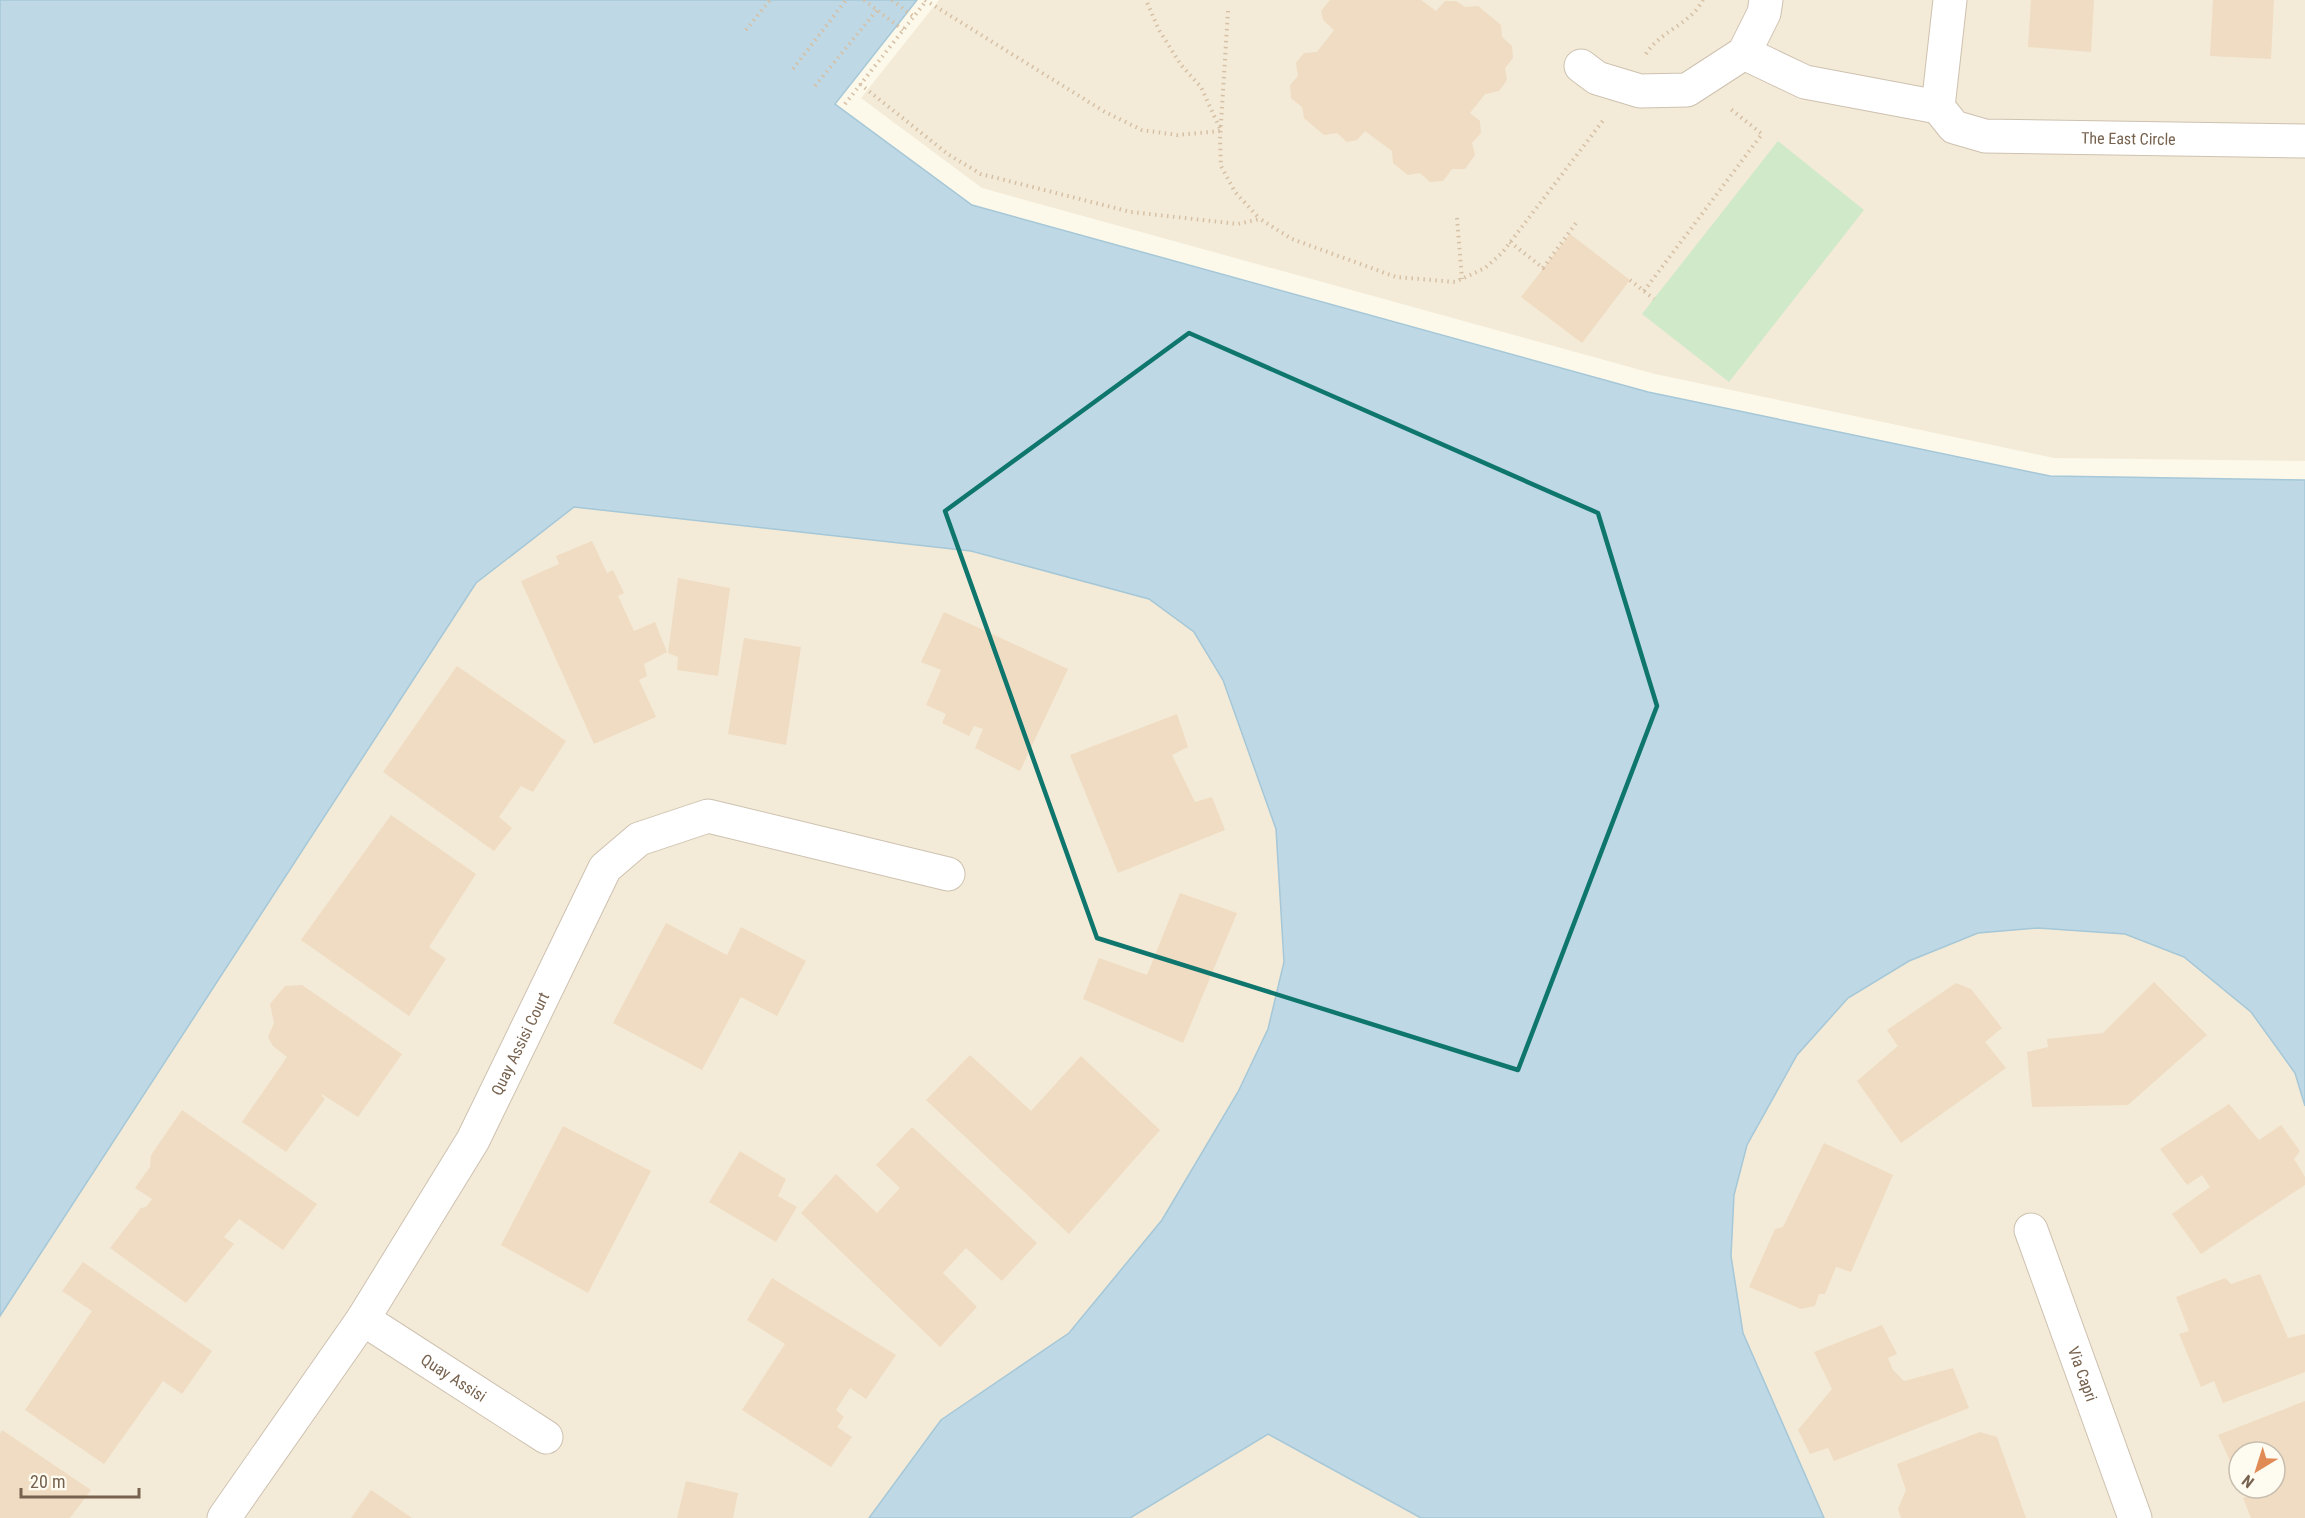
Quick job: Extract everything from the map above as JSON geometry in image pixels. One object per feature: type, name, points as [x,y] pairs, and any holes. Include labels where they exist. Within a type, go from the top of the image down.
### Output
[{"type":"street","points":[[1581,66],[1597,78],[1640,91],[1687,90],[1744,52],[1764,13],[1766,0]]},
{"type":"street","points":[[1946,117],[1950,0]]},
{"type":"street","name":"The East Circle","points":[[1744,52],[1805,82],[1946,117],[1985,136],[2305,141]]},
{"type":"street","name":"Quay Assisi Court","points":[[225,1518],[363,1319],[473,1140],[605,868],[639,839],[708,816],[948,874]]},
{"type":"street","name":"Via Capri","points":[[2031,1230],[2135,1518]]},
{"type":"street","name":"Quay Assisi","points":[[363,1319],[546,1437]]},
{"type":"path","points":[[746,30],[770,0]]},
{"type":"path","points":[[793,69],[846,0]]},
{"type":"path","points":[[864,0],[903,30]]},
{"type":"path","points":[[892,0],[914,17]]},
{"type":"path","points":[[845,104],[926,0],[1105,112],[1142,130],[1177,135],[1221,131]]},
{"type":"path","points":[[1146,0],[1159,30],[1181,65],[1201,87],[1221,131]]},
{"type":"path","points":[[1643,60],[1658,38],[1695,14],[1703,0]]},
{"type":"path","points":[[815,86],[877,10]]},
{"type":"path","points":[[1228,11],[1221,166],[1235,192],[1260,219],[1292,240],[1396,277],[1455,282],[1485,268],[1510,242],[1609,111]]},
{"type":"path","points":[[860,84],[949,155],[981,174],[1131,212],[1238,224],[1260,219]]},
{"type":"path","points":[[1644,291],[1762,134],[1721,102]]},
{"type":"path","points":[[1457,218],[1462,279]]},
{"type":"path","points":[[1510,242],[1543,268],[1576,223]]},
{"type":"path","points":[[1630,280],[1654,299]]},
{"type":"highlighted area","points":[[1189,333],[1598,513],[1657,706],[1518,1070],[1097,938],[945,511]]},
{"type":"shaded area","points":[[939,0],[2305,0],[2305,461],[2054,458],[1655,374],[982,188],[861,98]]},
{"type":"shaded area","points":[[574,507],[971,551],[1149,599],[1194,632],[1223,680],[1276,829],[1284,962],[1268,1029],[1238,1092],[1162,1220],[1069,1333],[941,1420],[869,1518],[0,1518],[0,1316],[476,583]]},
{"type":"shaded area","points":[[2038,928],[2125,934],[2184,957],[2251,1012],[2295,1073],[2305,1106],[2305,1518],[1824,1518],[1743,1333],[1731,1256],[1734,1195],[1747,1145],[1797,1055],[1848,998],[1909,961],[1978,933]]},
{"type":"shaded area","points":[[1268,1434],[1421,1518],[1130,1518]]},
{"type":"green space","points":[[1778,141],[1864,210],[1729,382],[1642,314]]},
{"type":"water","points":[[0,0],[917,0],[835,104],[972,205],[1648,392],[2050,476],[2305,480],[2305,1106],[2295,1073],[2251,1012],[2184,957],[2125,934],[2038,928],[1978,933],[1909,961],[1848,998],[1797,1055],[1747,1145],[1734,1195],[1731,1256],[1743,1333],[1824,1518],[1421,1518],[1268,1434],[1130,1518],[869,1518],[941,1420],[1069,1333],[1162,1220],[1238,1092],[1268,1029],[1284,962],[1276,829],[1223,680],[1194,632],[1149,599],[971,551],[574,507],[476,583],[0,1316]]},
{"type":"building","points":[[1330,0],[1421,0],[1436,11],[1445,1],[1456,1],[1465,7],[1478,6],[1501,25],[1502,37],[1512,46],[1513,58],[1505,68],[1507,80],[1499,91],[1485,94],[1470,113],[1480,121],[1481,133],[1472,143],[1475,155],[1465,169],[1452,169],[1443,181],[1430,182],[1420,173],[1408,175],[1393,163],[1392,151],[1365,131],[1357,140],[1347,142],[1337,133],[1324,135],[1304,118],[1302,107],[1291,98],[1290,85],[1298,76],[1296,63],[1304,53],[1317,52],[1334,30],[1323,20],[1321,11]]},
{"type":"building","points":[[2031,0],[2094,0],[2091,52],[2028,47]]},
{"type":"building","points":[[2213,0],[2274,0],[2271,59],[2210,56]]},
{"type":"building","points":[[1570,234],[1630,280],[1582,343],[1521,297]]},
{"type":"building","points":[[592,541],[607,573],[613,570],[624,593],[618,596],[634,631],[655,622],[667,652],[644,664],[647,676],[639,680],[656,717],[594,744],[521,581],[559,564],[556,556]]},
{"type":"building","points":[[678,578],[730,588],[718,676],[677,670],[678,657],[668,653]]},
{"type":"building","points":[[944,612],[1068,669],[1020,771],[975,748],[983,729],[974,726],[969,736],[942,723],[946,714],[926,705],[941,670],[921,662]]},
{"type":"building","points":[[744,638],[801,647],[786,745],[728,734]]},
{"type":"building","points":[[457,666],[566,741],[533,792],[521,786],[499,817],[512,828],[494,851],[383,772]]},
{"type":"building","points":[[1177,714],[1188,747],[1172,755],[1195,802],[1212,797],[1225,830],[1118,873],[1070,755]]},
{"type":"building","points":[[391,815],[476,874],[429,947],[446,959],[409,1016],[301,940]]},
{"type":"building","points":[[1180,893],[1237,913],[1183,1043],[1083,999],[1099,958],[1147,975]]},
{"type":"building","points":[[666,923],[727,955],[741,927],[806,961],[777,1016],[741,997],[702,1070],[613,1023]]},
{"type":"building","points":[[2154,982],[2207,1035],[2128,1105],[2032,1107],[2027,1052],[2048,1047],[2047,1039],[2103,1033]]},
{"type":"building","points":[[1956,983],[1971,989],[2002,1028],[1985,1042],[2006,1068],[1901,1143],[1857,1081],[1898,1046],[1887,1030]]},
{"type":"building","points":[[302,985],[402,1054],[358,1117],[320,1093],[325,1099],[286,1152],[242,1122],[287,1057],[273,1046],[268,1037],[274,1023],[270,1004],[285,986]]},
{"type":"building","points":[[970,1055],[1031,1111],[1081,1056],[1160,1130],[1069,1234],[926,1100]]},
{"type":"building","points":[[2229,1104],[2259,1140],[2281,1125],[2300,1151],[2294,1159],[2305,1177],[2305,1185],[2201,1254],[2172,1214],[2210,1187],[2202,1175],[2187,1185],[2160,1149]]},
{"type":"building","points":[[182,1110],[317,1204],[283,1250],[239,1219],[224,1237],[234,1244],[186,1303],[110,1248],[141,1208],[146,1207],[152,1199],[135,1188],[150,1167],[151,1155]]},
{"type":"building","points":[[563,1126],[651,1171],[588,1293],[501,1245]]},
{"type":"building","points":[[912,1127],[1037,1243],[1002,1281],[966,1248],[943,1273],[977,1307],[940,1347],[801,1213],[836,1174],[877,1213],[900,1188],[876,1165]]},
{"type":"building","points":[[1824,1143],[1893,1175],[1851,1272],[1836,1267],[1825,1294],[1819,1294],[1815,1306],[1801,1309],[1749,1287],[1775,1229],[1783,1227]]},
{"type":"building","points":[[740,1151],[786,1179],[778,1196],[797,1207],[776,1242],[709,1202]]},
{"type":"building","points":[[83,1262],[212,1351],[182,1394],[163,1381],[104,1464],[25,1410],[92,1311],[62,1291]]},
{"type":"building","points":[[2260,1274],[2288,1338],[2305,1334],[2305,1372],[2223,1403],[2214,1381],[2201,1387],[2179,1334],[2189,1331],[2176,1297],[2225,1278],[2231,1284]]},
{"type":"building","points":[[772,1278],[896,1355],[866,1399],[850,1388],[836,1410],[844,1417],[837,1427],[852,1437],[831,1467],[742,1410],[785,1344],[747,1320]]},
{"type":"building","points":[[1882,1325],[1897,1354],[1888,1358],[1893,1370],[1904,1381],[1953,1368],[1969,1408],[1834,1461],[1828,1448],[1810,1454],[1798,1430],[1832,1389],[1814,1352]]},
{"type":"building","points":[[2305,1401],[2305,1518],[2251,1518],[2244,1500],[2287,1500],[2287,1440],[2227,1440],[2227,1454],[2218,1435]]},
{"type":"building","points":[[2,1430],[91,1490],[70,1518],[0,1518],[0,1434]]},
{"type":"building","points":[[1980,1432],[1997,1437],[2026,1518],[1901,1518],[1898,1509],[1906,1490],[1897,1464]]},
{"type":"building","points":[[686,1481],[738,1493],[733,1518],[677,1518]]},
{"type":"building","points":[[371,1490],[412,1518],[351,1518]]}]
